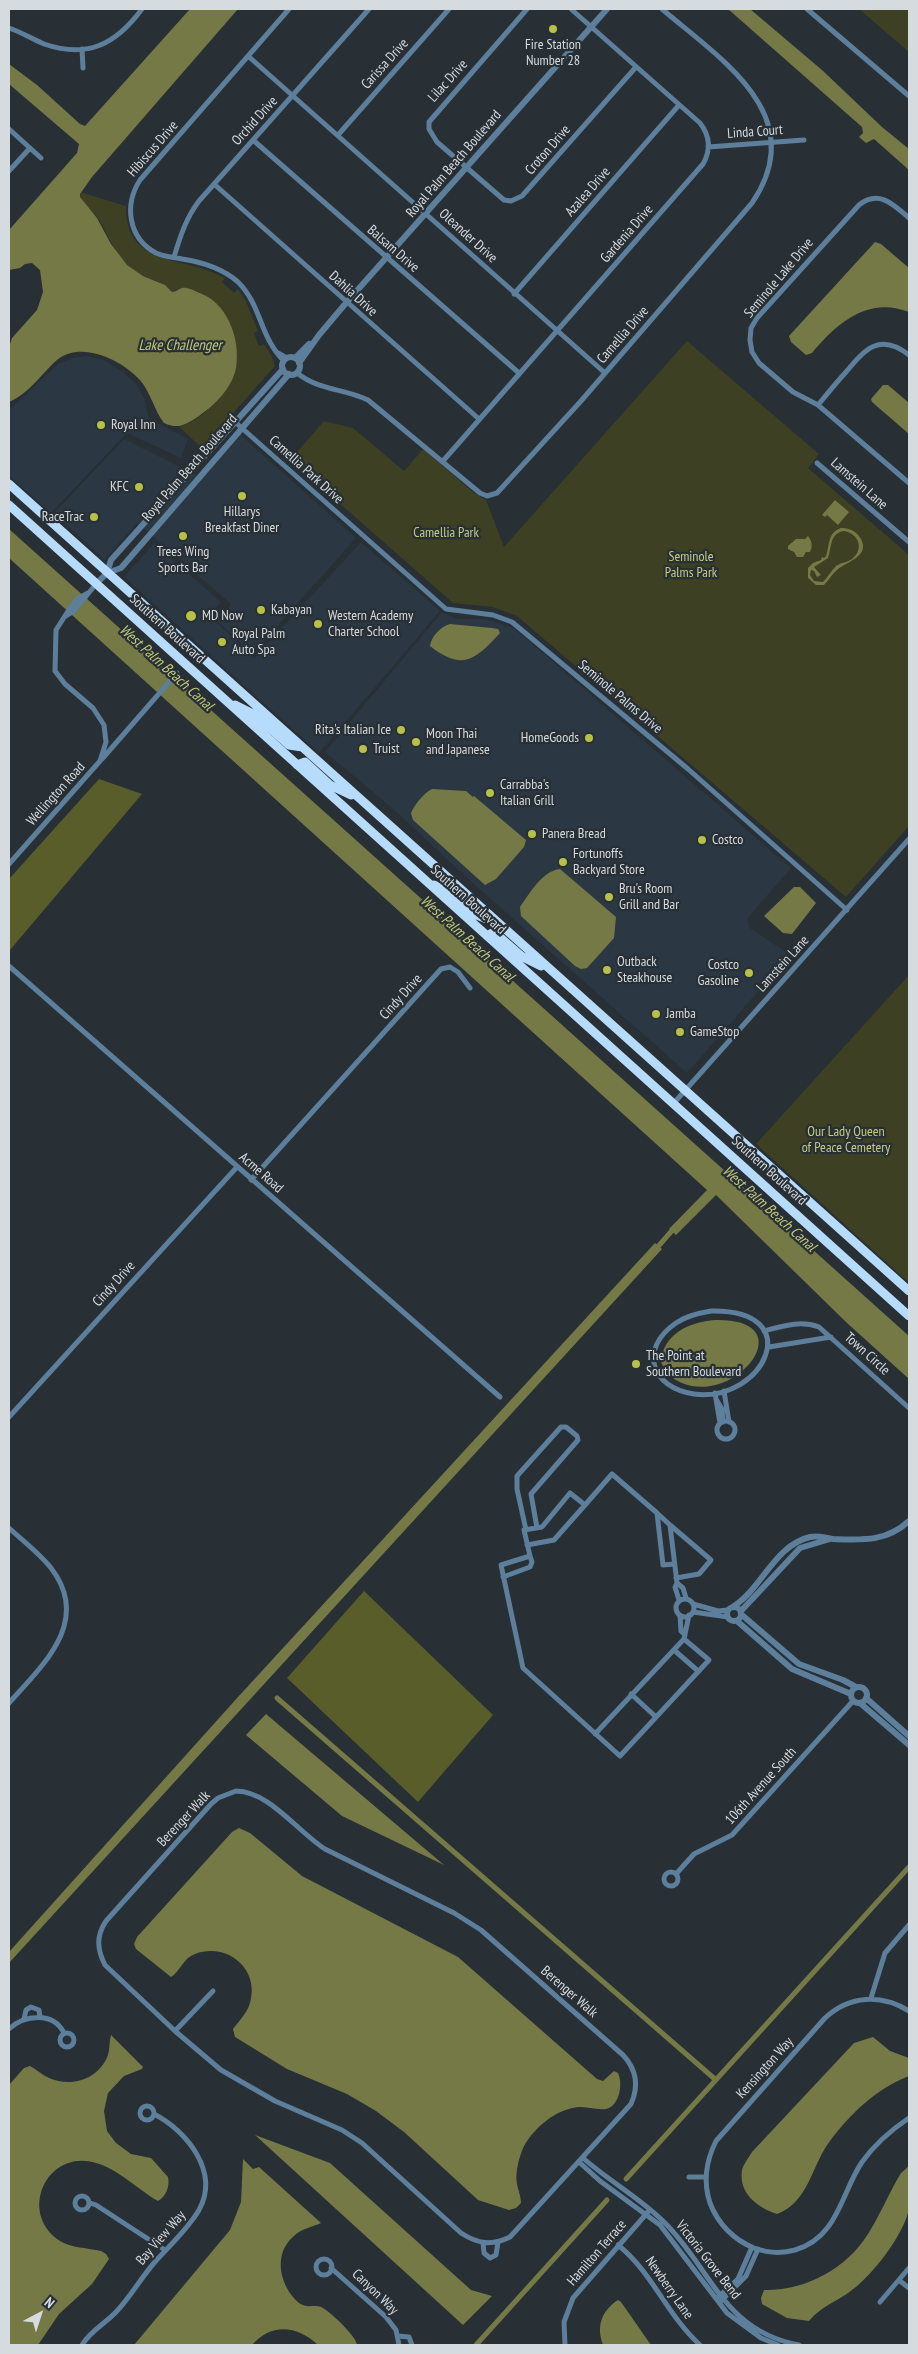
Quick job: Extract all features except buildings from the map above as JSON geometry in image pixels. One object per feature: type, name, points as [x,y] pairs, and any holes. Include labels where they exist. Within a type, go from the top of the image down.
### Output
[{"type":"highway","name":"Southern Boulevard","points":[[9,484],[909,1291]]},
{"type":"highway","name":"Southern Boulevard","points":[[9,505],[909,1316]]},
{"type":"highway","points":[[224,699],[255,715],[289,745],[302,747]]},
{"type":"highway","points":[[297,765],[305,762],[330,785],[362,801]]},
{"type":"highway","points":[[425,880],[454,894],[477,915],[487,919],[491,917]]},
{"type":"highway","points":[[487,936],[492,933],[497,934],[521,956],[553,972]]},
{"type":"street","points":[[9,28],[53,46],[82,49],[101,45],[117,37],[130,26],[142,9]]},
{"type":"street","name":"Hibiscus Drive","points":[[285,360],[265,336],[255,307],[238,282],[213,266],[155,252],[138,236],[130,216],[131,197],[140,180],[289,9]]},
{"type":"street","name":"Orchid Drive","points":[[174,258],[192,212],[214,184],[369,9]]},
{"type":"street","name":"Carissa Drive","points":[[338,135],[450,9]]},
{"type":"street","name":"Lilac Drive","points":[[466,168],[431,136],[429,122],[527,9]]},
{"type":"street","points":[[571,9],[702,126],[707,137],[708,147]]},
{"type":"street","name":"Royal Palm Beach Boulevard","points":[[298,365],[319,335],[346,303],[607,9]]},
{"type":"street","name":"Camellia Drive","points":[[298,365],[310,381],[324,388],[358,395],[373,403],[480,493],[487,496],[497,493],[605,373],[752,203],[766,175],[771,142],[764,111],[758,98],[744,81],[662,9]]},
{"type":"street","points":[[807,9],[909,96]]},
{"type":"street","points":[[82,49],[83,68]]},
{"type":"street","name":"Oleander Drive","points":[[248,56],[605,373]]},
{"type":"street","name":"Croton Drive","points":[[466,168],[504,200],[516,200],[522,196],[636,67]]},
{"type":"street","name":"Azalea Drive","points":[[514,294],[679,104]]},
{"type":"street","points":[[9,129],[41,158]]},
{"type":"street","name":"Balsam Drive","points":[[253,140],[386,259],[519,374]]},
{"type":"street","name":"Linda Court","points":[[708,147],[804,140]]},
{"type":"street","name":"Gardenia Drive","points":[[443,461],[703,164],[708,147]]},
{"type":"street","points":[[9,171],[30,148]]},
{"type":"street","name":"Dahlia Drive","points":[[214,184],[479,419]]},
{"type":"street","name":"Seminole Lake Drive","points":[[909,218],[884,199],[873,198],[863,201],[754,323],[750,340],[755,358],[793,392],[818,405],[909,483]]},
{"type":"street","points":[[818,405],[860,355],[869,348],[880,344],[891,345],[909,355]]},
{"type":"street","points":[[285,360],[298,365],[289,374],[283,369],[285,360]]},
{"type":"street","name":"Royal Palm Beach Boulevard","points":[[96,584],[107,572],[111,560],[283,369]]},
{"type":"street","name":"Royal Palm Beach Boulevard","points":[[107,572],[121,568],[289,374]]},
{"type":"street","name":"Camellia Park Drive","points":[[235,422],[362,534]]},
{"type":"street","name":"Lamstein Lane","points":[[817,463],[909,542]]},
{"type":"street","name":"Seminole Palms Drive","points":[[362,534],[446,609],[493,615],[512,622],[688,769],[847,910]]},
{"type":"street","name":"Wellington Road","points":[[96,584],[56,630],[55,671],[65,684],[93,708],[104,725],[106,742],[100,761]]},
{"type":"street","name":"Wellington Road","points":[[9,864],[177,673]]},
{"type":"street","name":"Lamstein Lane","points":[[673,1104],[909,840]]},
{"type":"street","name":"Acme Road","points":[[9,966],[500,1397]]},
{"type":"street","name":"Cindy Drive","points":[[251,1180],[441,969],[450,967],[458,972],[470,988]]},
{"type":"street","name":"Cindy Drive","points":[[9,1417],[237,1168]]},
{"type":"street","points":[[712,1311],[734,1312],[746,1316],[764,1331],[769,1347],[759,1368],[753,1375],[715,1396],[682,1392],[665,1383],[654,1368],[654,1348],[659,1340],[677,1322],[697,1314],[712,1311]]},
{"type":"street","name":"Town Circle","points":[[764,1331],[792,1324],[808,1323],[819,1327],[909,1408]]},
{"type":"street","name":"Town Circle","points":[[769,1347],[831,1337]]},
{"type":"street","points":[[715,1396],[722,1408],[724,1422],[724,1391]]},
{"type":"street","points":[[503,1577],[530,1567],[532,1562],[524,1530],[526,1530],[519,1496],[517,1476],[561,1428],[566,1427],[577,1436],[577,1442],[531,1494],[519,1496]]},
{"type":"street","points":[[527,1545],[554,1540],[612,1474],[711,1560],[699,1574],[677,1580]]},
{"type":"street","points":[[526,1530],[542,1527],[570,1493],[584,1505]]},
{"type":"street","points":[[531,1494],[537,1528]]},
{"type":"street","points":[[657,1513],[663,1564],[674,1564]]},
{"type":"street","points":[[680,1615],[730,1611],[794,1543],[812,1536],[830,1539],[874,1538],[890,1535],[909,1521]]},
{"type":"street","points":[[670,1525],[677,1580],[683,1588],[686,1598],[693,1604],[701,1604],[718,1611],[741,1613],[799,1664],[843,1680],[856,1687],[864,1688],[867,1693],[863,1701]]},
{"type":"street","points":[[9,1528],[53,1572],[63,1593],[66,1611],[63,1631],[55,1650],[9,1703]]},
{"type":"street","points":[[737,1621],[741,1613],[792,1554],[807,1544],[822,1543],[830,1539]]},
{"type":"street","points":[[530,1556],[501,1565],[523,1668],[620,1756],[709,1660],[684,1637],[681,1631],[680,1615],[676,1608],[679,1600],[675,1587],[677,1580]]},
{"type":"street","points":[[679,1600],[686,1598]]},
{"type":"street","points":[[596,1734],[684,1637],[693,1604]]},
{"type":"street","points":[[730,1611],[732,1621],[737,1621],[792,1669],[851,1694]]},
{"type":"street","points":[[674,1650],[698,1671]]},
{"type":"street","points":[[851,1694],[856,1687]]},
{"type":"street","points":[[631,1694],[656,1716]]},
{"type":"street","points":[[851,1694],[853,1701],[863,1701],[909,1736]]},
{"type":"street","name":"106th Avenue South","points":[[676,1874],[694,1854],[732,1835],[853,1701]]},
{"type":"street","points":[[863,1701],[909,1745]]},
{"type":"street","name":"Berenger Walk","points":[[236,1791],[253,1793],[262,1798],[325,1850],[454,1913],[481,1930],[628,2060],[635,2074],[636,2082],[631,2104],[581,2160],[510,2237],[498,2242],[484,2243],[471,2240],[362,2143],[342,2130],[246,2086],[221,2070],[175,2031],[105,1966],[98,1948],[100,1929],[218,1798],[236,1791]]},
{"type":"street","points":[[909,1925],[885,1953],[871,1998],[895,2004],[909,2012]]},
{"type":"street","points":[[175,2031],[213,1991]]},
{"type":"street","name":"Kensington Way","points":[[871,1998],[846,2004],[825,2018],[716,2141],[709,2158],[706,2176],[710,2204],[719,2221],[732,2235],[752,2247],[772,2252],[790,2251],[806,2246],[821,2236],[832,2222],[855,2174],[869,2152],[888,2133],[909,2118]]},
{"type":"street","points":[[24,2019],[26,2010],[31,2007],[39,2010],[40,2017]]},
{"type":"street","points":[[9,2030],[24,2019],[40,2017],[58,2024],[64,2033]]},
{"type":"street","name":"Bay View Way","points":[[82,2345],[92,2331],[116,2312],[199,2210],[205,2193],[206,2178],[201,2161],[193,2148],[161,2118],[154,2114]]},
{"type":"street","name":"Victoria Grove Bend","points":[[581,2160],[648,2212],[664,2221],[681,2241],[719,2300],[740,2324],[778,2345]]},
{"type":"street","points":[[689,2177],[706,2176]]},
{"type":"street","points":[[90,2203],[165,2250]]},
{"type":"street","name":"Hamilton Terrace","points":[[565,2345],[564,2322],[573,2298],[648,2212]]},
{"type":"street","points":[[484,2243],[484,2253],[490,2258],[496,2255],[498,2242]]},
{"type":"street","name":"Newberry Lane","points":[[618,2245],[636,2261],[672,2315],[700,2345]]},
{"type":"street","points":[[719,2300],[743,2271],[752,2247]]},
{"type":"street","points":[[719,2300],[746,2276],[758,2249]]},
{"type":"street","name":"Canyon Way","points":[[332,2268],[386,2317],[398,2336],[399,2345]]},
{"type":"street","points":[[880,2302],[900,2281],[909,2268]]},
{"type":"street","points":[[900,2281],[909,2288]]},
{"type":"street","name":"Victoria Grove Bend","points":[[719,2300],[755,2328],[790,2344],[799,2345]]},
{"type":"street","name":"Canyon Way","points":[[398,2336],[409,2337],[412,2345]]},
{"type":"shaded area","points":[[87,356],[103,360],[122,371],[136,384],[145,400],[149,419],[188,439],[181,458],[127,433],[51,513],[9,476],[9,410],[58,364],[72,358]]},
{"type":"shaded area","points":[[241,435],[356,538],[252,654],[216,620],[231,604],[137,523],[104,560],[54,513],[124,439],[202,478]]},
{"type":"shaded area","points":[[361,542],[440,611],[319,753],[124,577],[154,543],[221,602],[210,616],[254,658]]},
{"type":"shaded area","points":[[442,612],[458,619],[488,619],[515,629],[791,868],[747,919],[750,928],[789,954],[687,1073],[475,885],[392,808],[325,752]]},
{"type":"shaded area","points":[[99,779],[142,794],[10,950],[9,879]]},
{"type":"shaded area","points":[[364,1591],[493,1715],[418,1802],[287,1678]]},
{"type":"green space","points":[[859,9],[909,9],[909,52]]},
{"type":"green space","points":[[80,192],[126,206],[128,226],[136,241],[147,250],[160,257],[210,271],[225,278],[222,282],[234,293],[238,289],[246,301],[258,331],[254,333],[259,346],[264,344],[275,366],[202,448],[179,427],[201,416],[221,396],[234,372],[237,359],[234,342],[204,294],[181,288],[172,292],[126,264],[116,251],[97,217],[80,196]]},
{"type":"green space","name":"Seminole Palms Park","points":[[687,341],[819,454],[808,468],[909,555],[909,826],[846,897],[517,616],[493,607],[453,603],[290,460],[324,421],[353,428],[404,471],[423,449],[474,493],[486,500],[504,547]]},
{"type":"green space","name":"Our Lady Queen of Peace Cemetery","points":[[909,975],[909,1283],[756,1144]]},
{"type":"water","name":"Lake Challenger","points":[[190,9],[238,9],[92,177],[80,194],[80,197],[97,218],[111,244],[127,265],[143,276],[165,285],[172,292],[185,288],[207,297],[224,312],[230,322],[236,345],[236,368],[231,382],[211,407],[191,421],[183,425],[174,426],[164,423],[144,385],[123,366],[101,355],[78,352],[67,354],[57,360],[29,389],[9,402],[9,347],[12,338],[37,310],[43,292],[40,270],[32,263],[9,270],[9,230],[77,153],[79,144],[9,84],[9,64],[37,85],[80,124],[85,126]]},
{"type":"water","points":[[728,9],[750,9],[822,70],[882,127],[909,149],[909,170],[874,139],[866,143],[859,137],[863,133],[862,127]]},
{"type":"water","points":[[875,242],[881,244],[909,268],[909,312],[880,307],[854,315],[832,332],[812,353],[806,355],[791,342],[789,336]]},
{"type":"water","points":[[883,385],[888,385],[909,403],[909,434],[872,402],[871,399]]},
{"type":"water","points":[[835,500],[849,512],[838,525],[827,515],[825,517],[822,515]]},
{"type":"water","points":[[844,528],[855,532],[859,536],[863,548],[857,557],[837,570],[824,585],[816,585],[808,578],[808,568],[826,556],[831,536],[836,530]],"holes":[[[843,531],[855,537],[859,544],[857,553],[850,560],[836,566],[823,582],[814,581],[810,575],[811,570],[814,571],[817,577],[821,575],[814,567],[828,558],[835,535]]]},
{"type":"water","points":[[9,529],[909,1336],[909,1379],[847,1323],[716,1195],[676,1235],[669,1229],[707,1190],[9,558]]},
{"type":"water","points":[[808,536],[812,548],[803,557],[797,557],[794,552],[788,549],[788,546],[796,539],[805,539]]},
{"type":"water","points":[[450,624],[498,629],[500,633],[484,650],[476,655],[468,659],[451,659],[430,646],[437,632]]},
{"type":"water","points":[[432,789],[466,791],[526,840],[524,847],[496,879],[485,885],[413,820],[411,813],[415,806],[422,796]]},
{"type":"water","points":[[560,869],[616,917],[614,938],[587,968],[581,969],[575,966],[521,916],[520,907],[537,883],[548,874]]},
{"type":"water","points":[[794,887],[800,887],[816,903],[792,934],[783,933],[764,916]]},
{"type":"water","points":[[655,1243],[662,1249],[9,1963],[9,1952],[238,1697]]},
{"type":"water","points":[[715,1320],[742,1323],[756,1332],[759,1345],[753,1359],[740,1373],[723,1383],[703,1387],[682,1383],[669,1375],[661,1362],[663,1352],[672,1337],[679,1331],[696,1323]]},
{"type":"water","points":[[266,1714],[444,1865],[342,1816],[246,1735]]},
{"type":"water","points":[[239,1828],[250,1833],[302,1876],[458,1957],[597,2079],[603,2081],[614,2071],[618,2073],[620,2082],[619,2094],[611,2107],[606,2109],[570,2108],[554,2115],[534,2132],[522,2150],[518,2165],[517,2186],[521,2203],[516,2208],[509,2210],[478,2200],[404,2132],[376,2111],[347,2094],[287,2069],[235,2037],[233,2029],[249,2007],[252,1991],[250,1979],[238,1961],[229,1955],[207,1951],[191,1956],[171,1977],[136,1949],[134,1944],[137,1937],[232,1832]]},
{"type":"water","points":[[111,2035],[143,2067],[124,2076],[108,2093],[104,2111],[107,2131],[116,2143],[131,2154],[151,2158],[168,2177],[167,2191],[158,2201],[120,2174],[96,2163],[79,2161],[64,2165],[52,2174],[44,2186],[40,2200],[41,2215],[47,2229],[64,2243],[101,2251],[109,2259],[92,2284],[59,2314],[38,2345],[9,2345],[9,2085],[24,2068],[30,2066],[46,2077],[58,2081],[67,2082],[84,2079],[98,2070],[104,2063],[108,2055]]},
{"type":"water","points":[[873,2037],[890,2051],[909,2058],[909,2076],[886,2087],[846,2121],[830,2141],[803,2192],[788,2208],[777,2214],[757,2204],[746,2192],[742,2178],[742,2170],[752,2152],[854,2043]]},
{"type":"water","points":[[255,2135],[330,2163],[471,2290],[492,2296],[463,2325]]},
{"type":"water","points":[[243,2159],[253,2169],[259,2167],[321,2223],[300,2232],[287,2243],[281,2261],[283,2280],[292,2296],[299,2303],[305,2306],[318,2306],[325,2309],[348,2331],[357,2345],[318,2345],[302,2334],[285,2329],[268,2333],[252,2345],[134,2345],[230,2230],[241,2202]]},
{"type":"water","points":[[909,2166],[910,2199],[906,2219],[894,2242],[869,2275],[847,2294],[819,2311],[809,2321],[787,2318],[762,2304],[761,2298],[764,2290],[794,2287],[809,2282],[823,2276],[848,2258],[868,2234],[901,2173]]},
{"type":"water","points":[[618,2300],[651,2345],[603,2345],[600,2326],[604,2314]]},
{"type":"waterway","points":[[655,1250],[676,1226]]},
{"type":"waterway","points":[[277,1698],[716,2080]]},
{"type":"waterway","points":[[626,2179],[909,1867]]},
{"type":"waterway","points":[[476,2345],[607,2200]]},
{"type":"place","name":"Fire Station Number 28","points":[[553,29]]},
{"type":"place","name":"Royal Inn","points":[[101,425]]},
{"type":"place","name":"KFC","points":[[139,487]]},
{"type":"place","name":"Hillarys Breakfast Diner","points":[[242,496]]},
{"type":"place","name":"RaceTrac","points":[[94,517]]},
{"type":"place","name":"Trees Wing Sports Bar","points":[[183,536]]},
{"type":"place","name":"Kabayan","points":[[261,610]]},
{"type":"place","name":"MD Now","points":[[191,616]]},
{"type":"place","name":"Western Academy Charter School","points":[[318,624]]},
{"type":"place","name":"Royal Palm Auto Spa","points":[[222,642]]},
{"type":"place","name":"Rita's Italian Ice","points":[[401,730]]},
{"type":"place","name":"HomeGoods","points":[[589,738]]},
{"type":"place","name":"Moon Thai and Japanese","points":[[416,742]]},
{"type":"place","name":"Truist","points":[[363,749]]},
{"type":"place","name":"Carrabba's Italian Grill","points":[[490,793]]},
{"type":"place","name":"Panera Bread","points":[[532,834]]},
{"type":"place","name":"Costco","points":[[702,840]]},
{"type":"place","name":"Fortunoffs Backyard Store","points":[[563,862]]},
{"type":"place","name":"Bru's Room Grill and Bar","points":[[609,897]]},
{"type":"place","name":"Outback Steakhouse","points":[[607,970]]},
{"type":"place","name":"Costco Gasoline","points":[[749,973]]},
{"type":"place","name":"Jamba","points":[[656,1014]]},
{"type":"place","name":"GameStop","points":[[680,1032]]},
{"type":"place","name":"The Point at Southern Boulevard","points":[[636,1364]]},
{"type":"park label","name":"Camellia Park","points":[[446,533]]},
{"type":"water label","name":"West Palm Beach Canal","points":[[166,668]]},
{"type":"water label","name":"West Palm Beach Canal","points":[[467,939]]},
{"type":"water label","name":"West Palm Beach Canal","points":[[769,1209]]}]
